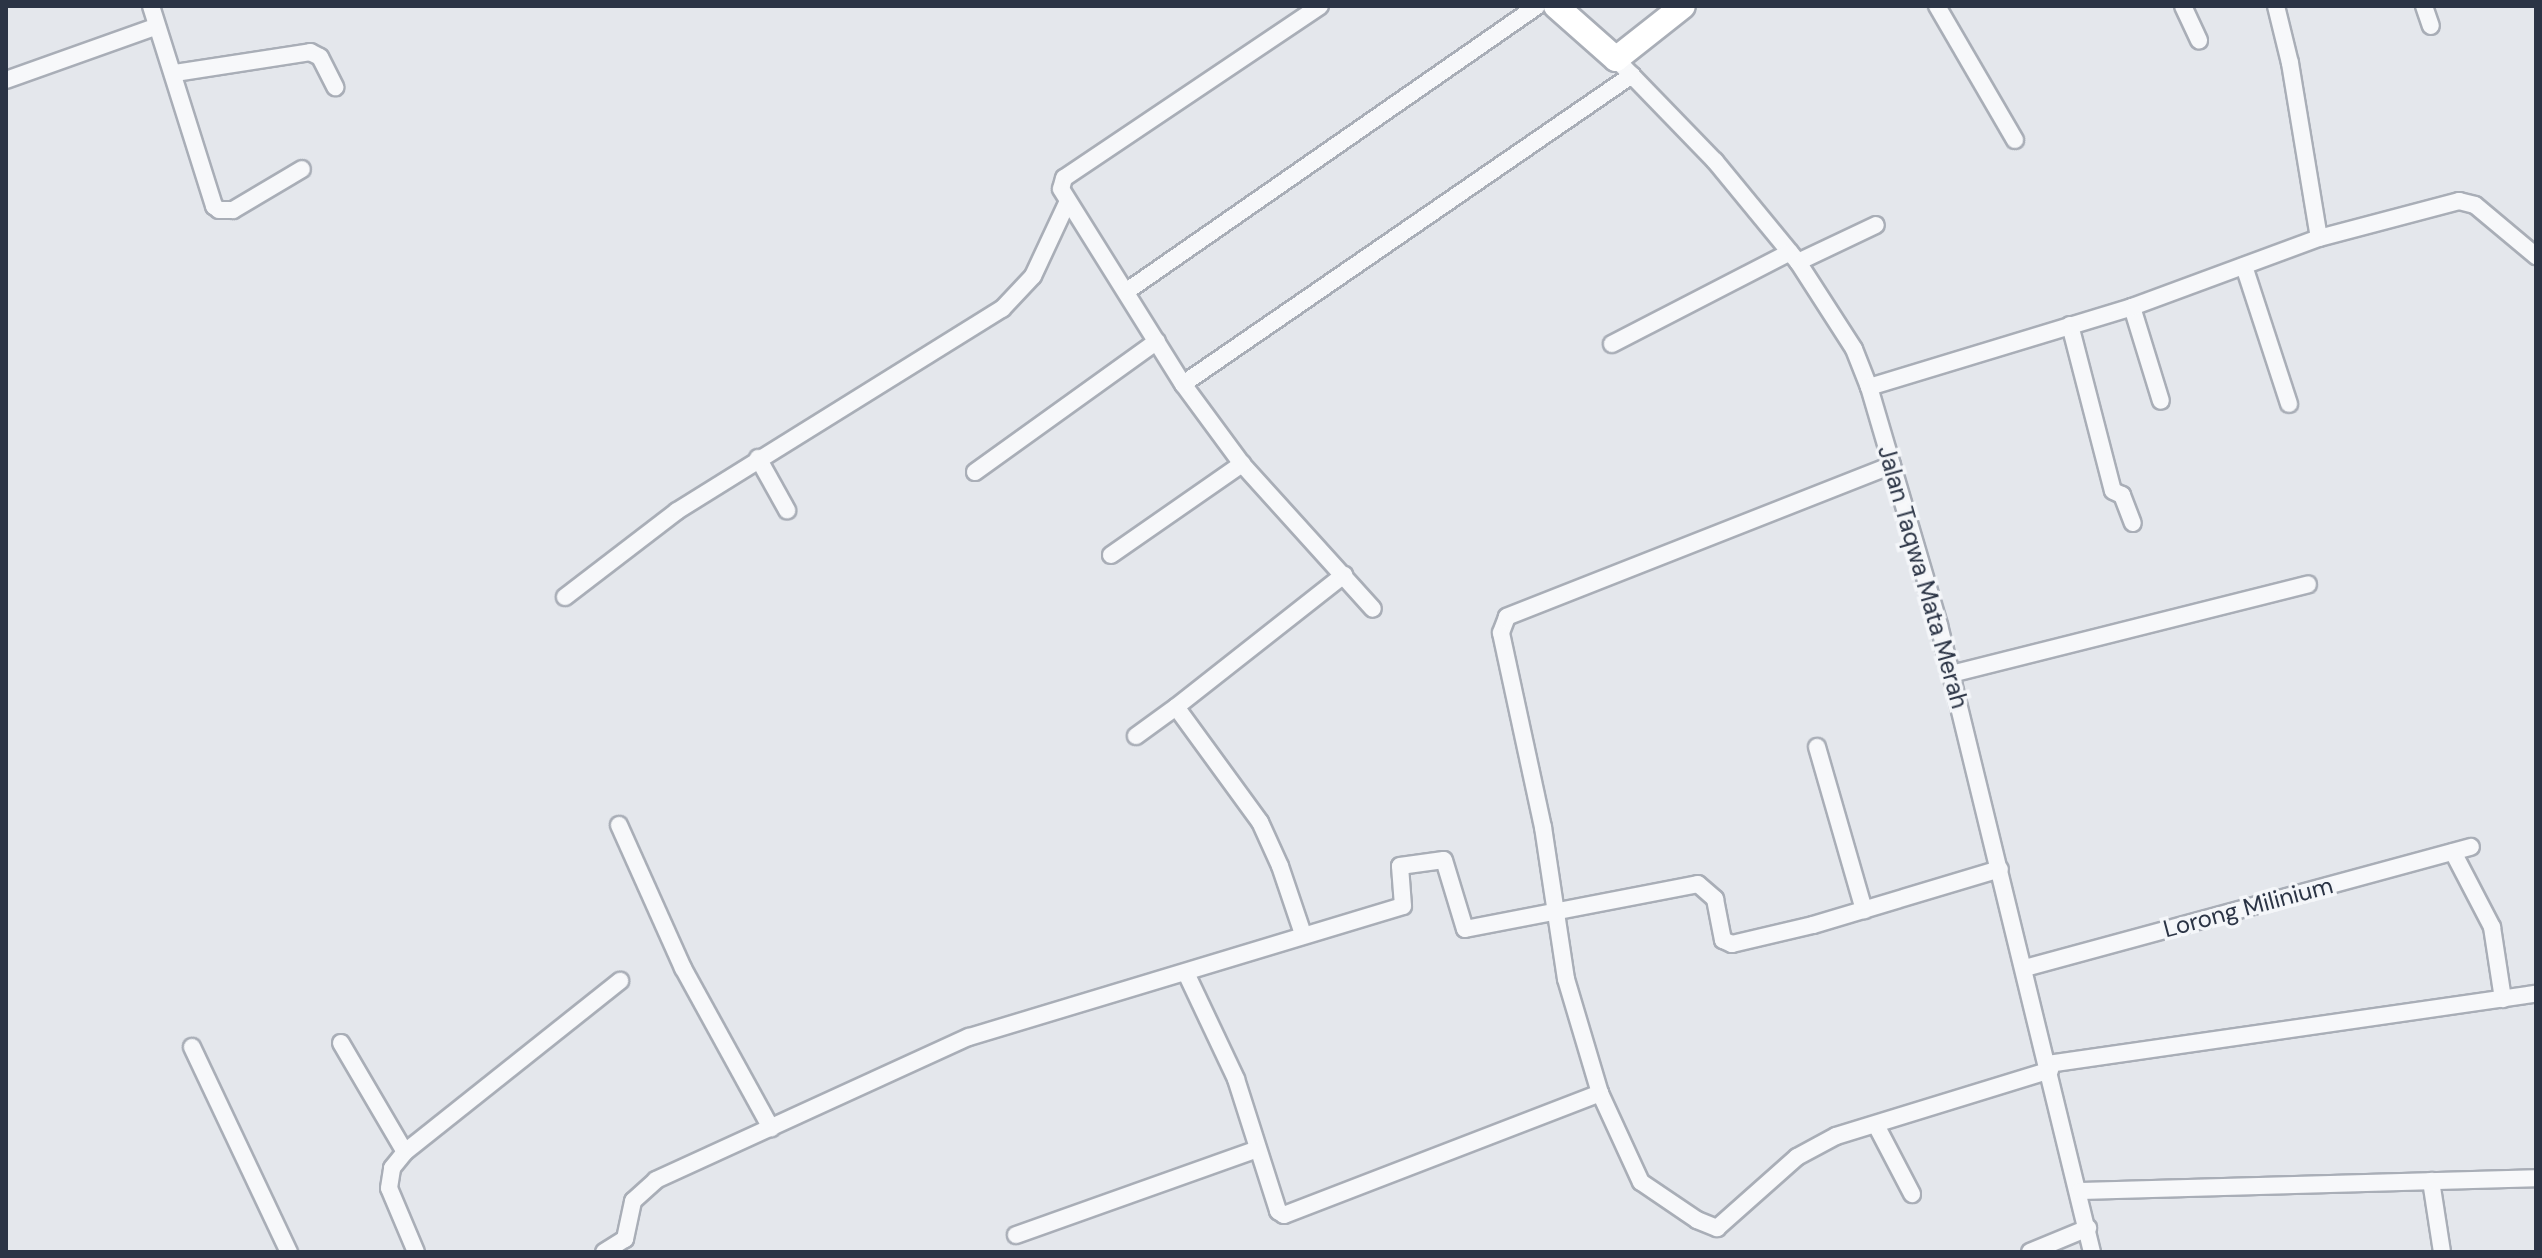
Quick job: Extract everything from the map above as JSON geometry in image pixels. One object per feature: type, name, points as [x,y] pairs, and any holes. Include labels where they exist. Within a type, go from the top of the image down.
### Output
[{"type":"street","points":[[151,6],[155,27],[175,73],[214,206],[219,210],[233,210],[302,169]]},
{"type":"street","points":[[1320,6],[1064,178],[1061,189],[1183,384],[1242,464],[1373,609]]},
{"type":"street","points":[[1127,291],[1537,6]]},
{"type":"street","name":"Jalan Taqwa Mata Merah","points":[[1556,6],[1624,67],[1715,161],[1794,257],[1845,330],[1869,387],[1951,674],[2080,1191],[2092,1252]]},
{"type":"street","points":[[1183,384],[1624,67],[1683,6]]},
{"type":"street","points":[[1937,6],[2015,140]]},
{"type":"street","points":[[2183,6],[2199,40]]},
{"type":"street","points":[[2276,6],[2290,63],[2319,238]]},
{"type":"street","points":[[2424,6],[2431,26]]},
{"type":"street","points":[[6,80],[155,27]]},
{"type":"street","points":[[175,73],[310,52],[320,57],[335,87]]},
{"type":"street","points":[[1869,387],[2132,307],[2319,238],[2459,201],[2475,205],[2529,242],[2536,256]]},
{"type":"street","points":[[565,597],[677,511],[1002,309],[1033,276],[1067,203]]},
{"type":"street","points":[[1612,344],[1794,257],[1876,225]]},
{"type":"street","points":[[2244,266],[2289,404]]},
{"type":"street","points":[[2132,307],[2161,401]]},
{"type":"street","points":[[2070,325],[2113,491],[2122,495],[2133,523]]},
{"type":"street","points":[[975,472],[1157,341]]},
{"type":"street","points":[[758,458],[787,510]]},
{"type":"street","points":[[1111,555],[1242,464]]},
{"type":"street","points":[[1892,465],[1507,617],[1501,633],[1543,827],[1566,979],[1600,1093],[1641,1182],[1697,1220],[1717,1228],[1797,1157],[1836,1136],[2049,1067],[2536,994]]},
{"type":"street","points":[[1136,736],[1344,575]]},
{"type":"street","points":[[1951,674],[2308,584]]},
{"type":"street","points":[[1176,707],[1260,822],[1280,866],[1303,934]]},
{"type":"street","points":[[1817,747],[1864,910]]},
{"type":"street","points":[[619,825],[683,968],[774,1126]]},
{"type":"street","name":"Lorong Milinium","points":[[2025,968],[2471,847]]},
{"type":"street","points":[[2453,852],[2492,927],[2503,999]]},
{"type":"street","points":[[604,1252],[625,1239],[633,1201],[656,1180],[969,1037],[1403,906],[1400,866],[1444,860],[1465,929],[1698,884],[1715,899],[1723,940],[1732,944],[1864,910],[2000,869]]},
{"type":"street","points":[[1186,973],[1236,1079],[1278,1211],[1286,1215],[1600,1093]]},
{"type":"street","points":[[416,1252],[389,1188],[392,1168],[405,1152],[620,981]]},
{"type":"street","points":[[341,1043],[405,1152]]},
{"type":"street","points":[[192,1047],[289,1252]]},
{"type":"street","points":[[1876,1125],[1912,1194]]},
{"type":"street","points":[[1016,1235],[1257,1149]]},
{"type":"street","points":[[2080,1191],[2536,1178]]},
{"type":"street","points":[[2431,1181],[2442,1252]]},
{"type":"street","points":[[2030,1252],[2088,1228]]}]
